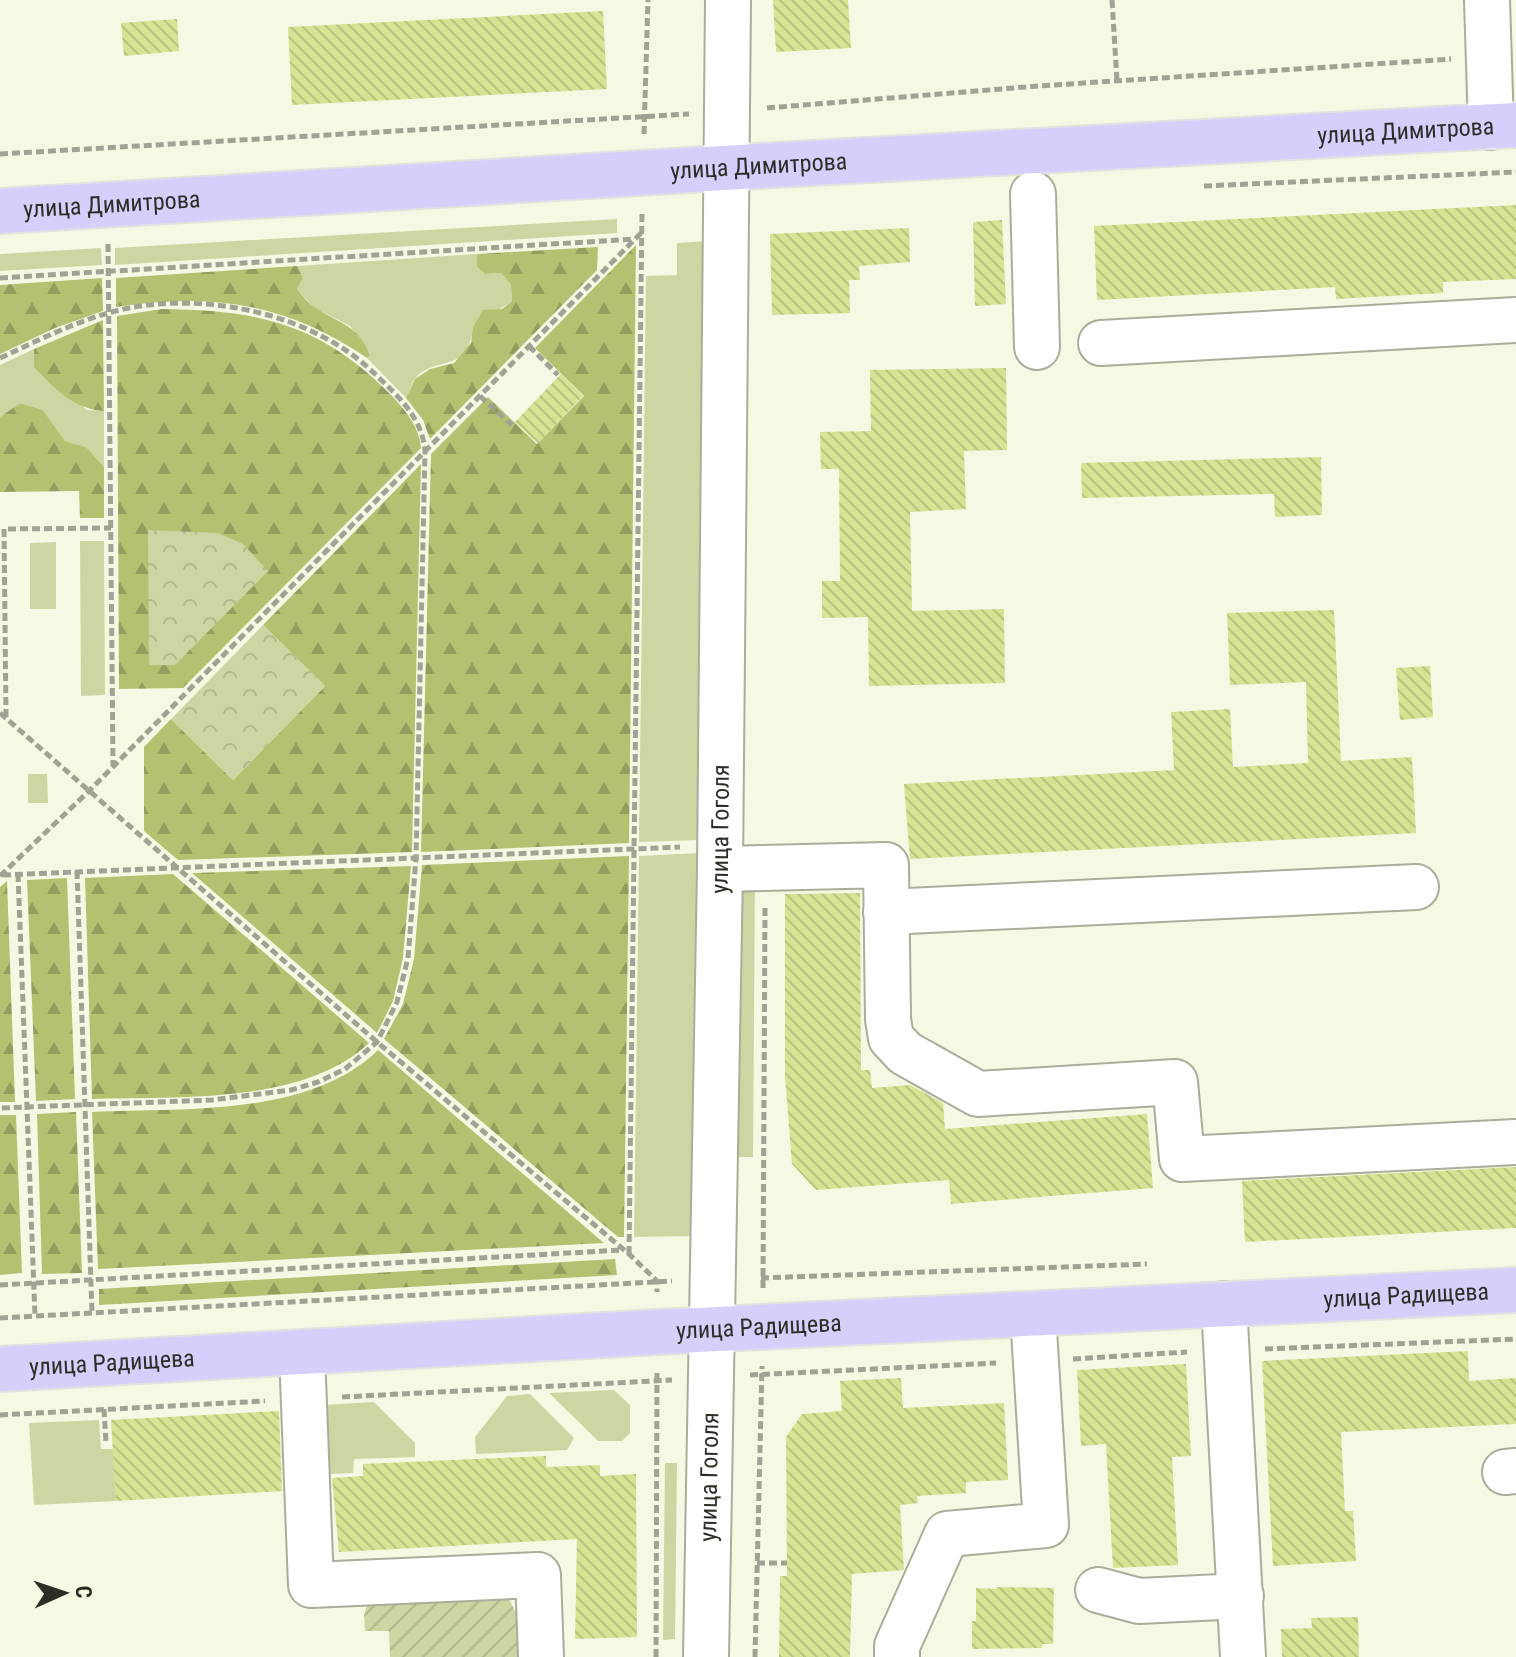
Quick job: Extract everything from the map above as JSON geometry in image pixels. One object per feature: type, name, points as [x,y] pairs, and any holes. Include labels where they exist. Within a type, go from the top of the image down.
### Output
[{"type":"main road","name":"улица Димитрова","points":[[0,211],[1504,126]]},
{"type":"main road","name":"улица Радищева","points":[[0,1369],[657,1332],[1516,1290]]},
{"type":"street","name":"улица Гоголя","points":[[706,1657],[720,869],[728,0]]},
{"type":"street","points":[[1487,0],[1488,56],[1504,126]]},
{"type":"street","points":[[1033,194],[1037,347]]},
{"type":"street","points":[[1101,343],[1516,320]]},
{"type":"street","points":[[720,869],[886,865],[888,1019],[891,1038],[905,1053],[978,1094],[1175,1082],[1182,1159],[1516,1142]]},
{"type":"street","points":[[886,912],[1416,887]]},
{"type":"street","points":[[1224,1304],[1243,1657]]},
{"type":"street","points":[[897,1657],[897,1646],[947,1534],[1046,1525],[1033,1314]]},
{"type":"street","points":[[302,1353],[311,1585],[538,1575],[541,1657]]},
{"type":"street","points":[[1098,1590],[1139,1601],[1241,1596]]},
{"type":"path","points":[[629,1254],[642,232],[648,0]]},
{"type":"path","points":[[1112,0],[1117,81]]},
{"type":"path","points":[[0,154],[726,112],[1488,56]]},
{"type":"path","points":[[0,875],[113,767],[642,232]]},
{"type":"path","points":[[108,238],[113,767]]},
{"type":"path","points":[[0,278],[636,238]]},
{"type":"path","points":[[0,358],[109,313],[162,305],[217,305],[261,314],[301,326],[334,341],[363,362],[402,400],[419,423],[425,451],[416,858],[408,958],[397,1002],[377,1042],[345,1069],[291,1090],[212,1100],[0,1108]]},
{"type":"path","points":[[529,346],[558,375]]},
{"type":"path","points":[[480,396],[512,425]]},
{"type":"path","points":[[6,718],[4,529],[111,528]]},
{"type":"path","points":[[0,713],[657,1281],[656,1657]]},
{"type":"path","points":[[0,875],[634,849]]},
{"type":"path","points":[[77,871],[92,1313]]},
{"type":"path","points":[[18,874],[35,1316]]},
{"type":"path","points":[[0,1285],[623,1250]]},
{"type":"path","points":[[0,1318],[657,1281],[1155,1263]]},
{"type":"path","points":[[755,1657],[763,1277]]},
{"type":"path","points":[[0,1415],[1227,1350],[1516,1339]]},
{"type":"path","points":[[104,1409],[106,1443]]},
{"type":"path","points":[[757,1563],[787,1563]]},
{"type":"green space","points":[[617,219],[617,233],[115,265],[115,248]]},
{"type":"green space","points":[[710,241],[699,840],[639,842],[646,276],[677,275],[677,243]]},
{"type":"green space","points":[[636,245],[629,843],[421,852],[431,454],[488,397],[537,444],[584,396],[535,348]]},
{"type":"green space","points":[[598,247],[597,270],[430,439],[423,420],[406,398],[415,379],[430,369],[454,363],[471,343],[473,327],[483,310],[502,309],[512,301],[511,285],[501,273],[485,274],[477,267],[477,254]]},
{"type":"green space","points":[[101,248],[102,265],[0,271],[0,254]]},
{"type":"green space","points":[[477,254],[477,267],[485,274],[501,273],[511,285],[512,301],[473,327],[470,342],[457,358],[422,372],[413,382],[406,398],[367,358],[370,354],[350,326],[313,307],[297,289],[303,278],[297,266]]},
{"type":"green space","points":[[297,266],[303,278],[297,289],[313,306],[354,331],[370,355],[367,358],[307,325],[247,306],[184,301],[116,307],[116,278]]},
{"type":"green space","points":[[102,278],[103,311],[55,328],[0,354],[0,285]]},
{"type":"green space","points":[[162,309],[257,317],[311,335],[362,368],[387,391],[414,424],[421,448],[183,688],[119,689],[117,316]]},
{"type":"green space","points":[[103,320],[104,411],[74,402],[34,367],[34,349]]},
{"type":"green space","points":[[34,349],[34,367],[87,410],[104,411],[104,467],[86,447],[65,441],[43,410],[20,403],[0,417],[0,365]]},
{"type":"green space","points":[[20,403],[43,410],[65,441],[86,447],[104,467],[104,518],[80,518],[79,491],[0,492],[0,417]]},
{"type":"green space","points":[[421,464],[412,852],[178,860],[144,831],[144,747],[171,719],[233,780],[325,686],[263,625]]},
{"type":"green space","points":[[148,530],[218,533],[243,544],[268,571],[175,665],[149,665]]},
{"type":"green space","points":[[80,541],[104,541],[105,695],[81,696]]},
{"type":"green space","points":[[56,542],[56,609],[30,609],[30,543]]},
{"type":"green space","points":[[263,625],[325,686],[233,780],[171,719]]},
{"type":"green space","points":[[28,774],[47,774],[48,803],[28,803]]},
{"type":"green space","points":[[700,853],[693,1236],[634,1237],[639,856]]},
{"type":"green space","points":[[629,856],[624,1237],[618,1237],[384,1039],[403,1004],[414,959],[422,865]]},
{"type":"green space","points":[[411,866],[403,958],[393,1001],[377,1033],[192,873]]},
{"type":"green space","points":[[173,874],[369,1043],[342,1063],[275,1087],[200,1096],[92,1099],[85,878]]},
{"type":"green space","points":[[735,876],[755,876],[753,1157],[733,1157]]},
{"type":"green space","points":[[67,878],[75,1099],[36,1101],[27,880]]},
{"type":"green space","points":[[7,881],[15,1102],[0,1102],[0,887]]},
{"type":"green space","points":[[378,1050],[604,1243],[98,1269],[92,1112],[204,1108],[281,1098],[317,1087],[350,1072]]},
{"type":"green space","points":[[76,1112],[82,1273],[42,1274],[37,1114]]},
{"type":"green space","points":[[0,1115],[16,1115],[22,1273],[0,1275]]},
{"type":"green space","points":[[615,1259],[617,1275],[99,1305],[99,1289]]},
{"type":"green space","points":[[614,1390],[630,1405],[630,1433],[622,1441],[598,1441],[549,1393]]},
{"type":"green space","points":[[530,1394],[574,1438],[567,1450],[476,1454],[475,1437],[507,1396]]},
{"type":"green space","points":[[374,1402],[415,1443],[415,1457],[354,1459],[353,1473],[328,1474],[324,1405]]},
{"type":"green space","points":[[99,1420],[101,1449],[113,1449],[116,1501],[34,1505],[29,1423]]},
{"type":"green space","points":[[665,1463],[677,1463],[675,1639],[663,1640]]},
{"type":"green space","points":[[508,1597],[518,1617],[519,1657],[390,1657],[389,1631],[365,1631],[364,1615],[368,1602]]},
{"type":"building","points":[[773,0],[848,0],[851,48],[776,52]]},
{"type":"building","points":[[603,11],[607,89],[292,105],[288,27]]},
{"type":"building","points":[[177,19],[179,51],[124,56],[121,23]]},
{"type":"building","points":[[1516,205],[1516,279],[1443,282],[1443,293],[1336,299],[1335,287],[1097,300],[1094,226]]},
{"type":"building","points":[[1002,220],[1006,304],[975,306],[973,222]]},
{"type":"building","points":[[909,228],[910,262],[859,266],[860,280],[849,280],[850,313],[772,315],[770,234]]},
{"type":"building","points":[[1006,368],[1007,450],[964,451],[966,509],[910,512],[912,611],[1004,609],[1005,683],[869,686],[868,617],[822,618],[822,581],[840,581],[839,469],[821,469],[820,432],[871,431],[870,370]]},
{"type":"building","points":[[561,374],[583,396],[538,443],[515,422]]},
{"type":"building","points":[[1321,457],[1322,515],[1275,517],[1274,494],[1082,498],[1081,463]]},
{"type":"building","points":[[1334,610],[1341,761],[1412,757],[1416,833],[910,859],[904,784],[1174,770],[1171,712],[1230,709],[1233,767],[1308,763],[1306,682],[1230,685],[1227,613]]},
{"type":"building","points":[[1430,666],[1433,717],[1400,720],[1396,668]]},
{"type":"building","points":[[860,893],[861,1070],[870,1070],[872,1088],[910,1085],[943,1103],[945,1129],[1147,1114],[1153,1188],[951,1204],[949,1180],[816,1190],[792,1164],[785,1076],[785,894]]},
{"type":"building","points":[[1516,1167],[1516,1228],[1245,1242],[1242,1181]]},
{"type":"building","points":[[1468,1351],[1469,1381],[1516,1378],[1516,1424],[1341,1432],[1345,1511],[1353,1511],[1356,1561],[1273,1566],[1262,1361]]},
{"type":"building","points":[[1186,1364],[1191,1456],[1172,1457],[1178,1565],[1113,1568],[1106,1444],[1081,1446],[1077,1370]]},
{"type":"building","points":[[901,1378],[903,1408],[1004,1403],[1008,1480],[966,1482],[966,1493],[917,1496],[918,1503],[900,1505],[904,1570],[852,1574],[850,1657],[779,1657],[780,1576],[787,1576],[786,1437],[802,1414],[842,1411],[840,1381]]},
{"type":"building","points":[[279,1411],[282,1491],[116,1501],[111,1420]]},
{"type":"building","points":[[546,1456],[546,1467],[600,1465],[600,1476],[636,1474],[637,1637],[575,1639],[577,1539],[339,1552],[332,1478],[363,1476],[363,1464]]},
{"type":"building","points":[[976,1588],[1054,1588],[1053,1644],[1042,1644],[1042,1648],[972,1649]]},
{"type":"building","points":[[1358,1617],[1359,1657],[1282,1657],[1281,1629],[1312,1628],[1311,1618]]}]
